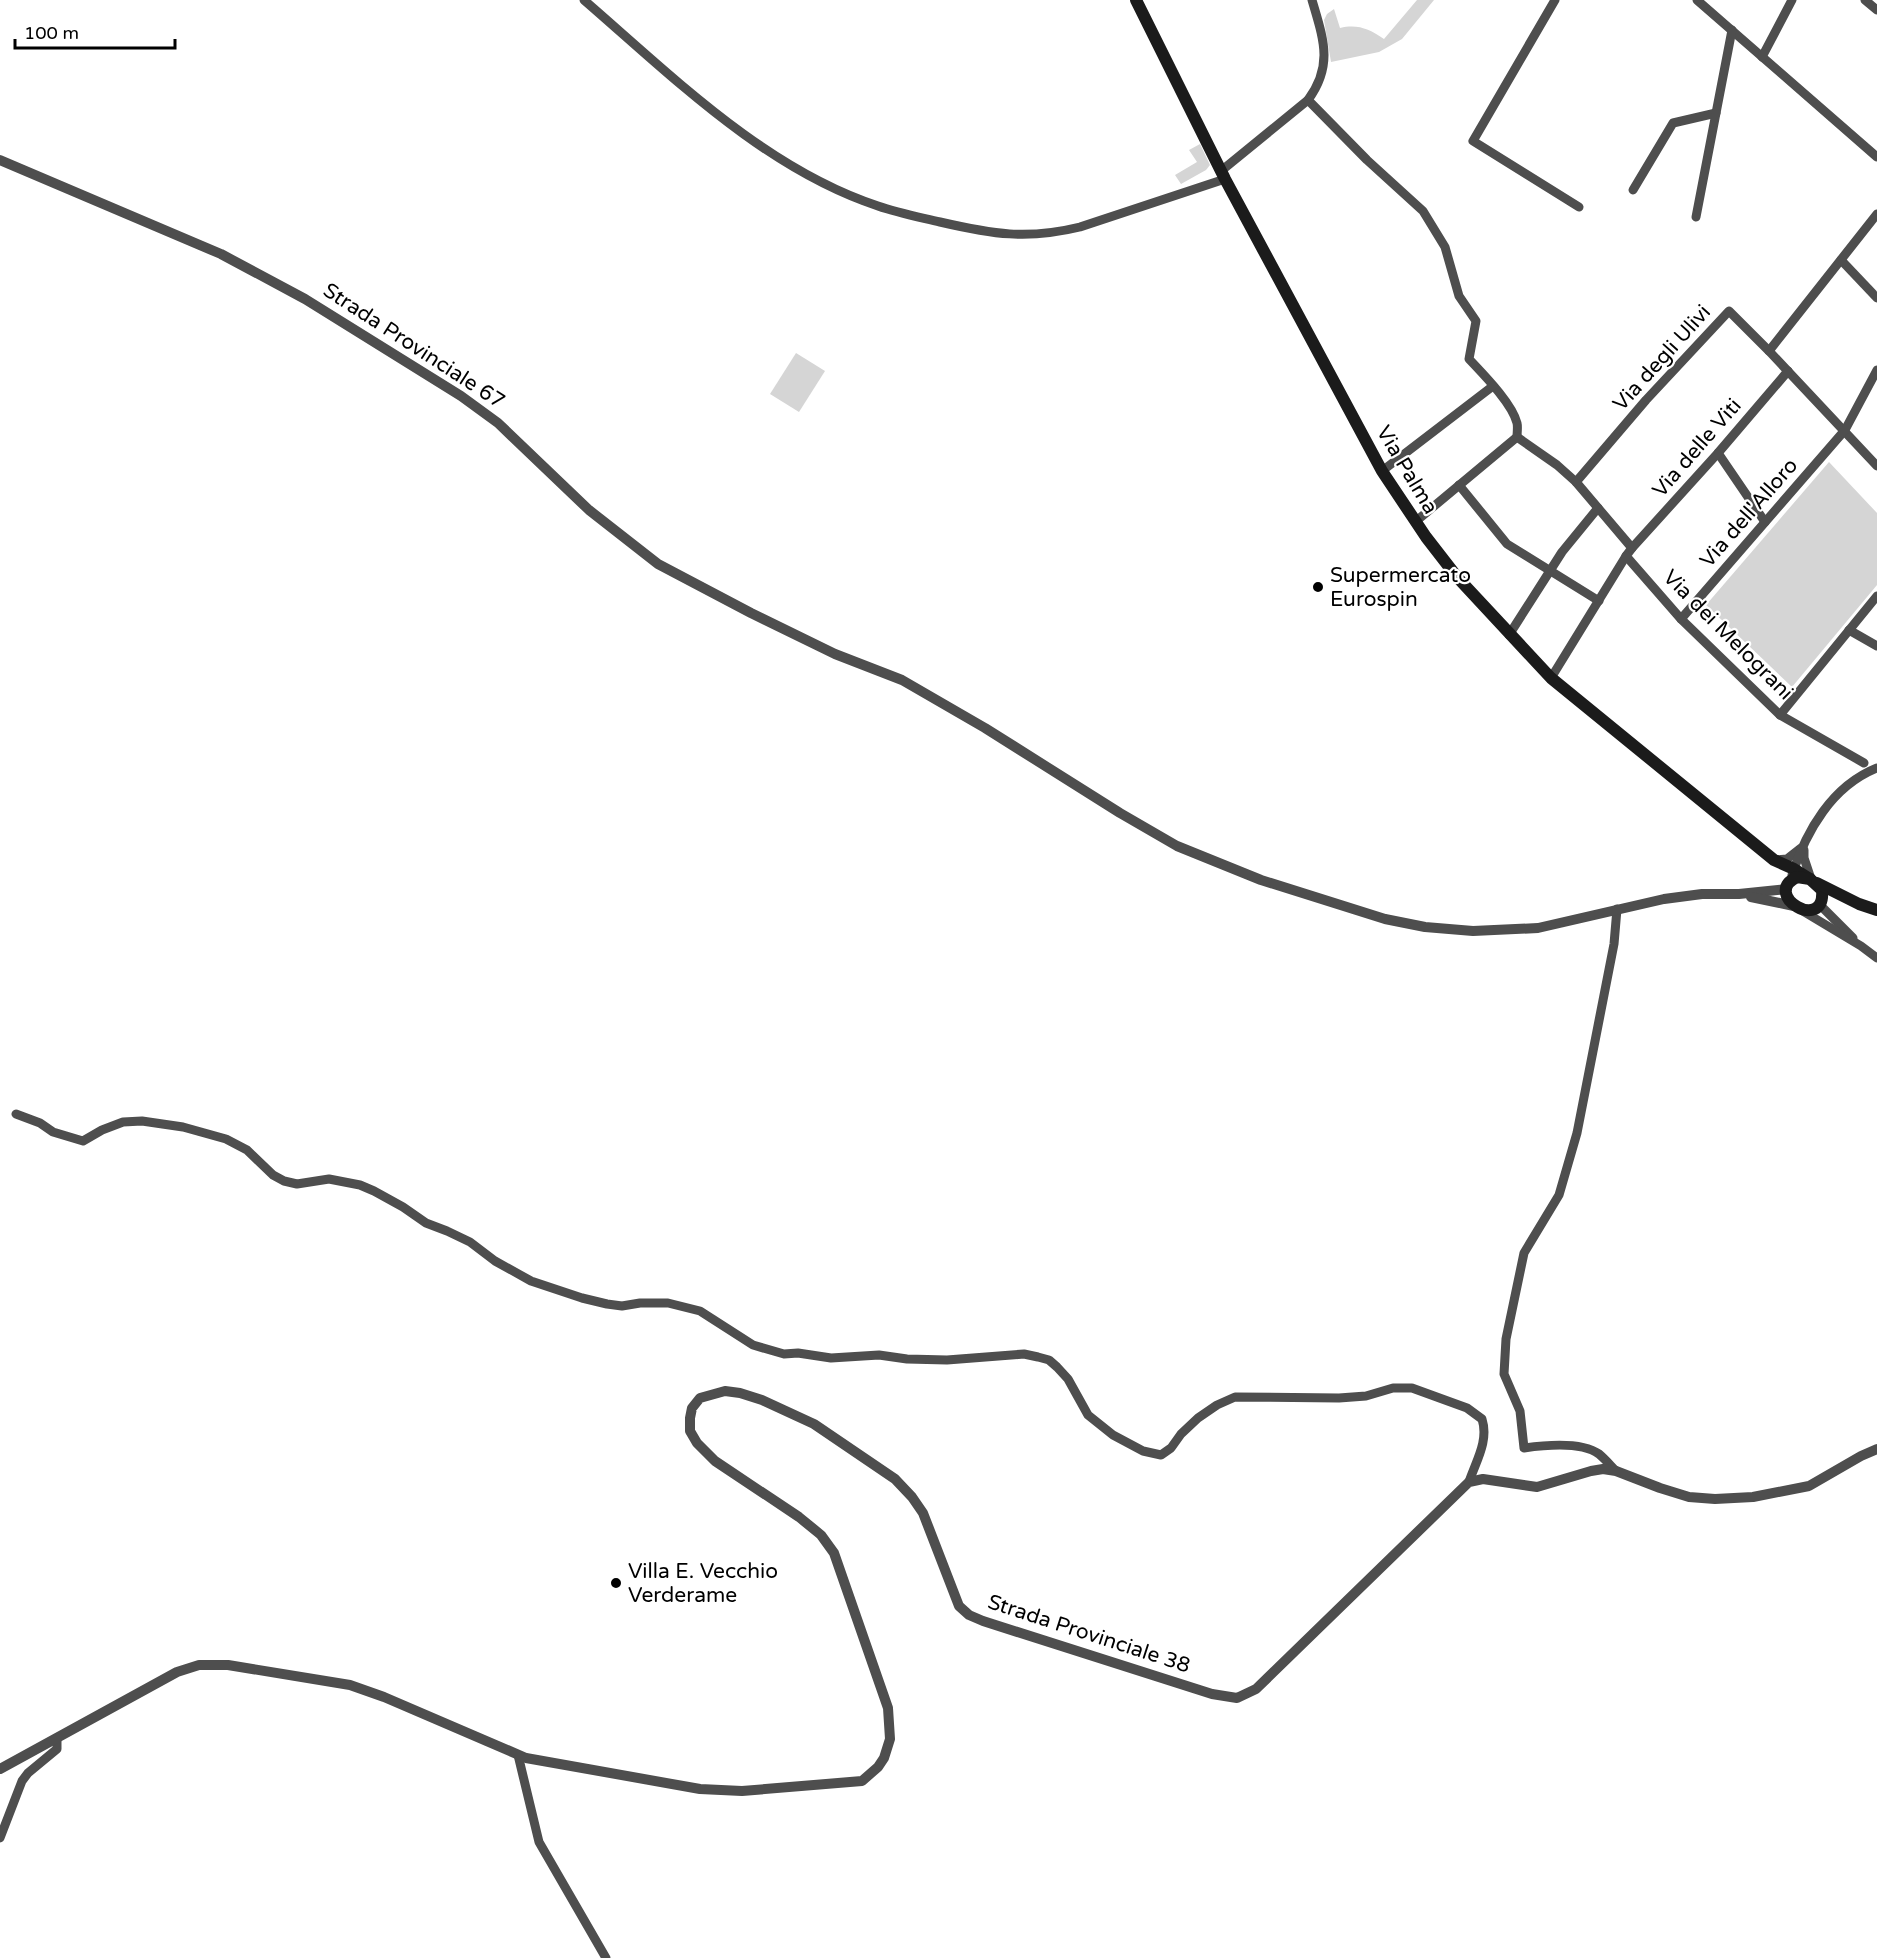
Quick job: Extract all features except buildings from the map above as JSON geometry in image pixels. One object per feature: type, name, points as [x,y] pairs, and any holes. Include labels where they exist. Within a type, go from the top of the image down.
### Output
[{"type":"main road","name":"Via Palma","points":[[1136,0],[1223,175],[1382,471],[1415,522],[1456,577],[1551,678],[1774,860]]},
{"type":"main road","points":[[1774,860],[1794,868],[1859,904],[1877,910]]},
{"type":"main road","points":[[1774,860],[1788,886],[1787,896],[1790,903],[1806,910],[1815,909],[1820,903],[1822,890],[1813,880],[1797,877],[1788,886]]},
{"type":"main road","points":[[1820,903],[1859,904]]},
{"type":"street","points":[[584,0],[704,105],[771,152],[842,192],[877,206],[966,228],[1012,235],[1057,232],[1080,227],[1223,175],[1308,100],[1321,79],[1325,64],[1324,48],[1312,0]]},
{"type":"street","points":[[1555,0],[1473,141],[1579,207]]},
{"type":"street","points":[[1697,0],[1877,157]]},
{"type":"street","points":[[1762,57],[1792,0]]},
{"type":"street","points":[[1865,0],[1877,9]]},
{"type":"street","points":[[1696,217],[1732,30]]},
{"type":"street","points":[[1308,100],[1367,160],[1423,211],[1445,247],[1459,296],[1476,321],[1469,359],[1493,386],[1517,422],[1517,437],[1415,522]]},
{"type":"street","points":[[1633,190],[1673,123],[1716,113]]},
{"type":"street","name":"Strada Provinciale 67","points":[[0,160],[221,254],[305,299],[461,396],[498,423],[589,510],[658,564],[835,654],[902,680],[1177,846],[1261,880],[1385,919],[1425,927],[1473,931],[1538,928],[1664,899],[1702,894],[1739,894]]},
{"type":"street","points":[[1769,351],[1877,214]]},
{"type":"street","points":[[1841,260],[1877,298]]},
{"type":"street","name":"Via degli Ulivi","points":[[1576,482],[1646,400],[1729,311],[1877,466]]},
{"type":"street","name":"Via dell'Alloro","points":[[1681,619],[1845,430],[1877,370]]},
{"type":"street","name":"Via delle Viti","points":[[1551,678],[1629,552],[1788,371]]},
{"type":"street","points":[[1382,471],[1493,386]]},
{"type":"street","name":"Via dei Melograni","points":[[1517,437],[1557,465],[1576,482],[1681,619],[1779,715],[1864,763]]},
{"type":"street","points":[[1718,453],[1765,522]]},
{"type":"street","points":[[1459,485],[1507,544],[1599,601]]},
{"type":"street","points":[[1509,635],[1562,552],[1598,508]]},
{"type":"street","points":[[1779,715],[1877,596]]},
{"type":"street","points":[[1849,630],[1877,646]]},
{"type":"street","points":[[1739,894],[1788,886],[1794,868],[1823,809],[1845,786],[1877,768]]},
{"type":"street","points":[[1774,860],[1787,859],[1805,844]]},
{"type":"street","points":[[1805,844],[1804,858],[1813,880]]},
{"type":"street","points":[[1739,894],[1795,907],[1877,958]]},
{"type":"street","points":[[1820,903],[1861,946]]},
{"type":"street","points":[[1616,1471],[1597,1453],[1577,1447],[1546,1445],[1524,1448],[1520,1411],[1504,1374],[1506,1339],[1524,1253],[1559,1195],[1577,1133],[1614,944],[1617,909]]},
{"type":"street","points":[[16,1114],[40,1123],[53,1132],[83,1141],[123,1122],[142,1120],[183,1126],[226,1139],[247,1149],[273,1175],[284,1181],[297,1184],[329,1179],[360,1185],[374,1191],[426,1223],[470,1242],[495,1261],[531,1281],[607,1304],[622,1306],[640,1303],[668,1303],[700,1311],[753,1345],[784,1354],[798,1353],[831,1358],[879,1355],[907,1359],[947,1360],[1024,1354],[1049,1360],[1068,1379],[1088,1415],[1113,1435],[1143,1451],[1161,1455],[1171,1448],[1181,1434],[1198,1418],[1217,1405],[1235,1397],[1339,1398],[1366,1396],[1393,1388],[1412,1388],[1467,1408],[1482,1419],[1484,1444],[1469,1482]]},
{"type":"street","name":"Strada Provinciale 38","points":[[0,1769],[177,1672],[199,1665],[228,1665],[350,1685],[384,1697],[518,1755],[700,1789],[742,1791],[862,1781],[878,1767],[884,1758],[890,1739],[888,1708],[834,1553],[821,1535],[799,1517],[715,1461],[697,1443],[690,1431],[692,1408],[700,1398],[725,1391],[740,1393],[814,1424],[895,1479],[923,1513],[959,1606],[969,1614],[982,1621],[1224,1697],[1237,1698],[1256,1689],[1469,1482]]},
{"type":"street","points":[[1469,1482],[1483,1479],[1537,1487],[1603,1469],[1616,1471],[1689,1497],[1715,1499],[1753,1497],[1809,1486],[1877,1449]]},
{"type":"street","points":[[0,1838],[22,1781],[28,1773],[57,1749],[57,1739]]},
{"type":"street","points":[[518,1755],[539,1842],[606,1958]]},
{"type":"shaded area","points":[[1417,0],[1434,0],[1402,39],[1379,52],[1331,62],[1324,20],[1327,14],[1334,9],[1340,28],[1363,28],[1384,39]]},
{"type":"shaded area","points":[[1200,144],[1210,165],[1206,170],[1181,184],[1175,175],[1197,162],[1189,150]]},
{"type":"shaded area","points":[[796,353],[825,371],[799,412],[770,394]]},
{"type":"shaded area","points":[[1829,462],[1877,513],[1877,585],[1792,687],[1706,605]]},
{"type":"place","name":"Supermercato Eurospin","points":[[1318,587]]},
{"type":"place","name":"Villa E. Vecchio Verderame","points":[[616,1583]]}]
